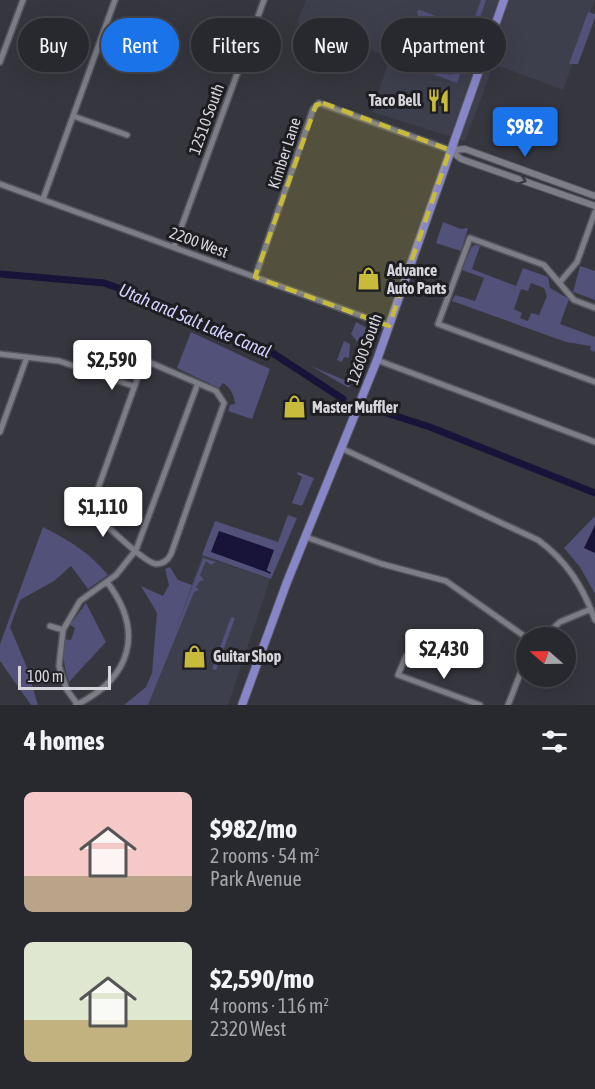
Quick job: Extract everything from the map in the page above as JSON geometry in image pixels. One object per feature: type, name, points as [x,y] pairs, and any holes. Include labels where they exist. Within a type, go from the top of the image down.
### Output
[{"type":"main road","name":"12600 South","points":[[242,705],[389,326],[504,0]]},
{"type":"street","points":[[0,62],[22,0]]},
{"type":"street","points":[[108,18],[115,0]]},
{"type":"street","name":"12510 South","points":[[174,247],[264,0]]},
{"type":"street","points":[[43,199],[101,38]]},
{"type":"street","name":"Kimber Lane","points":[[255,277],[316,105],[323,103],[450,150]]},
{"type":"street","points":[[73,116],[127,135]]},
{"type":"street","points":[[450,150],[466,150],[595,196]]},
{"type":"street","points":[[450,150],[461,159],[595,206]]},
{"type":"street","name":"2200 West","points":[[0,183],[389,326]]},
{"type":"street","points":[[560,282],[577,262],[595,212]]},
{"type":"street","points":[[595,308],[574,300],[544,265],[470,238],[438,324],[595,382]]},
{"type":"street","points":[[0,354],[76,366],[134,386]]},
{"type":"street","points":[[0,432],[27,357]]},
{"type":"street","points":[[144,360],[198,383],[222,397],[224,409],[170,557],[156,564],[100,520],[91,508],[144,360]]},
{"type":"street","points":[[376,360],[595,442]]},
{"type":"street","points":[[107,582],[124,610],[128,626],[127,650],[113,679],[102,690],[77,705],[67,690],[59,666],[63,630],[80,601],[125,566],[136,550],[198,383]]},
{"type":"street","points":[[343,448],[517,528],[557,555],[580,585],[595,620]]},
{"type":"street","points":[[306,537],[382,564],[440,579],[516,631]]},
{"type":"street","points":[[554,627],[560,622],[591,609]]},
{"type":"street","points":[[50,626],[63,630]]},
{"type":"street","points":[[406,656],[398,675],[480,705]]},
{"type":"street","points":[[508,705],[516,684]]},
{"type":"highlighted area","points":[[323,103],[450,150],[389,326],[255,277],[316,105]]},
{"type":"shaded area","points":[[306,0],[595,0],[563,90],[506,69],[506,18],[381,18],[381,54],[369,49],[369,18],[299,18]]},
{"type":"shaded area","points":[[481,0],[486,0],[480,18],[475,18]]},
{"type":"shaded area","points":[[420,10],[442,18],[418,18],[417,11]]},
{"type":"shaded area","points":[[588,12],[595,14],[595,18],[578,64],[569,64]]},
{"type":"shaded area","points":[[385,72],[491,72],[465,141],[372,112]]},
{"type":"shaded area","points":[[427,72],[442,72],[451,75],[461,72],[457,83]]},
{"type":"shaded area","points":[[443,222],[461,229],[468,228],[461,251],[436,243]]},
{"type":"shaded area","points":[[474,245],[480,246],[472,269],[516,286],[523,268],[548,277],[550,288],[569,299],[560,324],[595,337],[595,352],[590,350],[591,346],[566,342],[452,301],[455,295],[475,301],[484,278],[462,270]],"holes":[[[531,283],[544,288],[547,296],[539,315],[531,313],[528,321],[520,318],[522,313],[514,309],[521,289],[528,291]]]},
{"type":"shaded area","points":[[580,266],[595,271],[595,300],[573,292]]},
{"type":"shaded area","points":[[356,322],[371,330],[349,388],[311,366],[349,382],[361,346],[351,334]]},
{"type":"shaded area","points":[[191,332],[270,369],[252,419],[228,411],[230,405],[235,404],[235,401],[230,389],[223,383],[219,388],[177,368]]},
{"type":"shaded area","points":[[344,341],[350,344],[349,358],[344,357],[342,362],[337,360]]},
{"type":"shaded area","points":[[298,472],[314,478],[302,506],[292,503],[302,477],[297,474]]},
{"type":"shaded area","points":[[288,515],[297,518],[271,579],[202,555],[215,521],[278,542]]},
{"type":"shaded area","points":[[595,516],[595,594],[580,567],[564,548]]},
{"type":"shaded area","points":[[595,525],[595,553],[584,548]]},
{"type":"shaded area","points":[[43,527],[78,548],[108,575],[88,589],[71,566],[54,581],[20,600],[10,627],[26,665],[38,705],[31,705],[0,661],[0,644]]},
{"type":"shaded area","points":[[219,531],[274,550],[266,572],[211,552]]},
{"type":"shaded area","points":[[202,556],[270,579],[228,705],[148,705]]},
{"type":"shaded area","points":[[203,558],[216,562],[211,565],[206,561],[200,575],[204,580],[196,587],[199,590],[194,592],[148,705],[124,705],[146,687],[152,673],[157,613],[141,586],[163,596],[169,585],[165,569],[170,567],[178,580],[192,585],[174,635]]},
{"type":"shaded area","points":[[86,603],[106,642],[69,682],[64,661],[65,639],[71,640],[75,628],[70,625]]},
{"type":"shaded area","points":[[231,617],[235,618],[216,670],[212,669]]},
{"type":"waterway","name":"Utah and Salt Lake Canal","points":[[0,274],[104,283],[158,302],[265,348],[343,399]]},
{"type":"waterway","name":"Utah and Salt Lake Canal","points":[[377,410],[430,427],[595,493]]},
{"type":"waterway","points":[[266,571],[270,573]]},
{"type":"place","name":"Taco Bell","points":[[439,100]]},
{"type":"place","name":"Advance Auto Parts","points":[[369,279]]},
{"type":"place","name":"Master Muffler","points":[[294,407]]},
{"type":"place","name":"Guitar Shop","points":[[195,656]]}]
